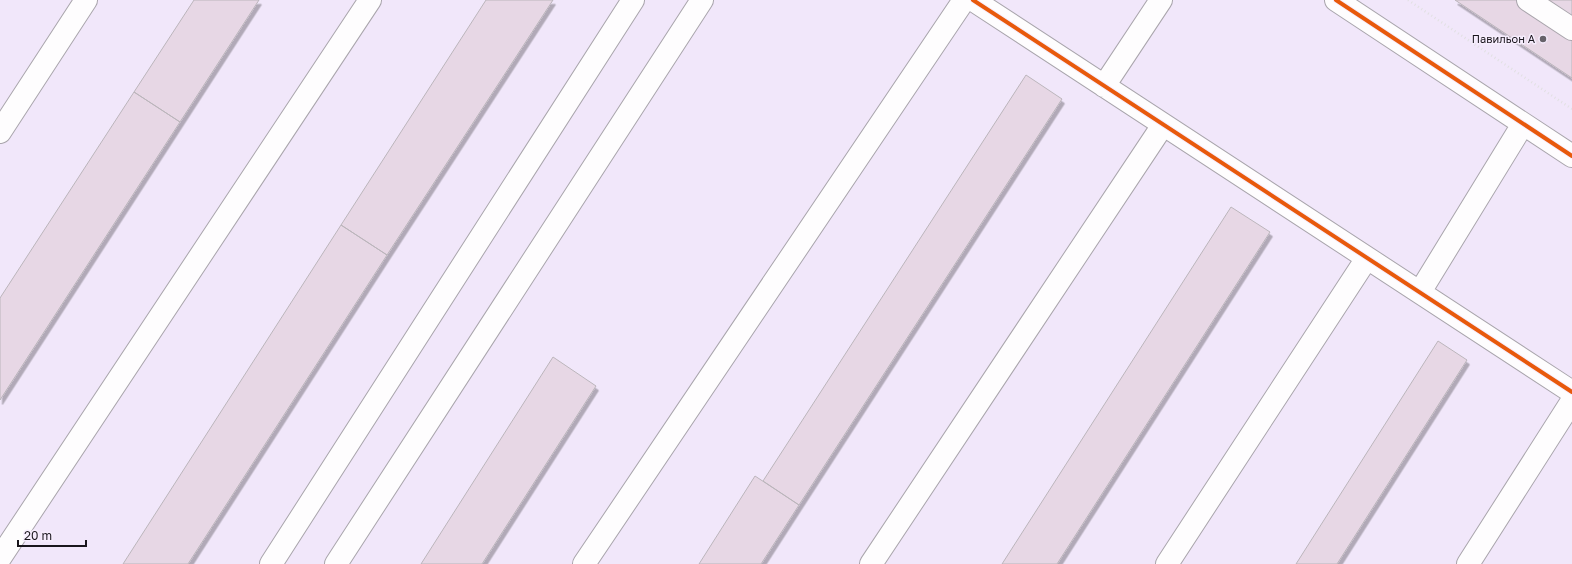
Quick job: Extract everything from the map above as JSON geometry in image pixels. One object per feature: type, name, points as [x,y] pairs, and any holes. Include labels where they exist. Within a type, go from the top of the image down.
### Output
[{"type":"street","points":[[0,132],[86,0]]},
{"type":"street","points":[[0,558],[370,0]]},
{"type":"street","points":[[271,564],[633,0]]},
{"type":"street","points":[[336,564],[702,0]]},
{"type":"street","points":[[584,564],[964,0]]},
{"type":"street","points":[[973,0],[1572,392]]},
{"type":"street","points":[[1104,86],[1161,0]]},
{"type":"street","points":[[1336,0],[1572,156]]},
{"type":"street","points":[[1528,0],[1554,7],[1572,29]]},
{"type":"street","points":[[1420,292],[1523,124]]},
{"type":"street","points":[[871,564],[1163,125]]},
{"type":"street","points":[[1167,564],[1367,258]]},
{"type":"street","points":[[1468,564],[1572,401]]},
{"type":"path","points":[[1408,0],[1572,109]]},
{"type":"shaded area","points":[[0,0],[1572,0],[1572,564],[0,564]]},
{"type":"building","points":[[194,0],[259,0],[180,122],[134,92]]},
{"type":"building","points":[[486,0],[553,0],[387,255],[341,225]]},
{"type":"building","name":"Павильон А","points":[[1455,0],[1572,0],[1572,78]]},
{"type":"building","points":[[1026,75],[1062,99],[799,505],[763,481]]},
{"type":"building","points":[[134,92],[180,122],[0,400],[0,298]]},
{"type":"building","points":[[1231,207],[1270,232],[1057,564],[1002,564]]},
{"type":"building","points":[[341,225],[387,255],[188,564],[123,564]]},
{"type":"building","points":[[1438,341],[1467,360],[1337,564],[1296,564]]},
{"type":"building","points":[[553,357],[596,386],[482,564],[421,564]]},
{"type":"building","points":[[755,476],[799,505],[761,564],[699,564]]},
{"type":"cycle path","points":[[973,0],[1572,392]]},
{"type":"cycle path","points":[[1336,0],[1572,156]]},
{"type":"place","name":"Павильон А","points":[[1543,39]]}]
